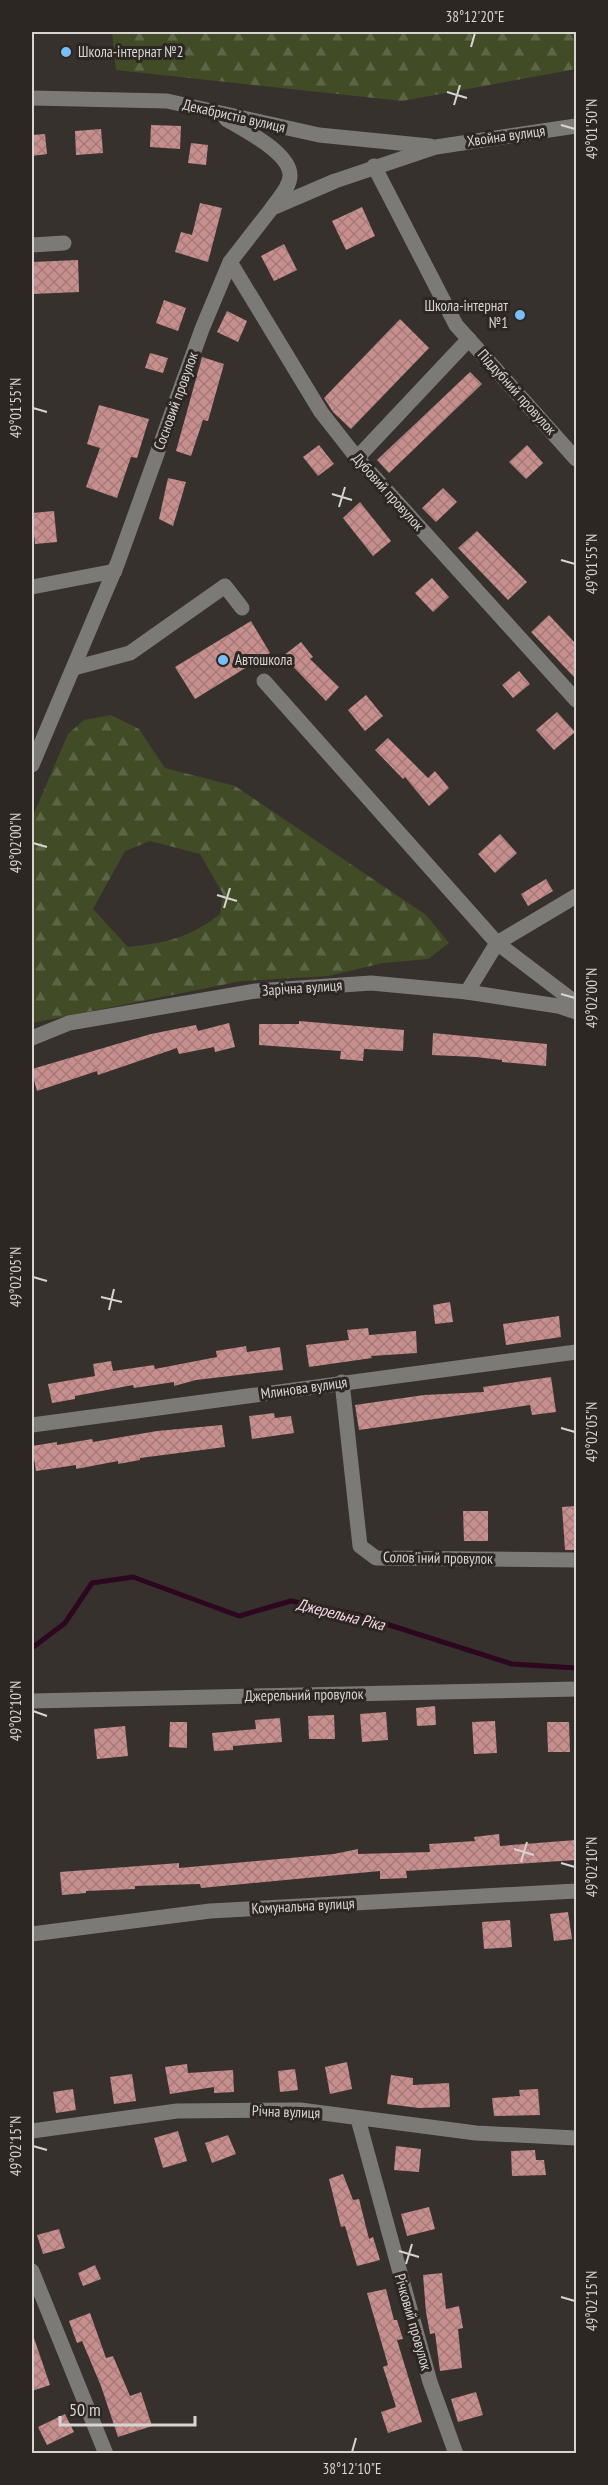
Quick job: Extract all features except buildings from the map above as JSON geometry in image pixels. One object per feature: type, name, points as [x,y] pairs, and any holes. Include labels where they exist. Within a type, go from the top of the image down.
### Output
[{"type":"street","name":"Декабристів вулиця","points":[[32,98],[167,101],[319,135],[436,147]]},
{"type":"street","points":[[216,112],[277,152],[289,167],[291,177],[288,186],[272,208]]},
{"type":"street","name":"Хвойна вулиця","points":[[436,147],[576,126]]},
{"type":"street","name":"Сосновий провулок","points":[[32,765],[115,571],[202,329],[230,262],[272,208],[374,166],[436,147]]},
{"type":"street","name":"Піддубний провулок","points":[[374,166],[456,325],[576,458]]},
{"type":"street","points":[[32,245],[64,243]]},
{"type":"street","name":"Дубовий провулок","points":[[230,262],[321,412],[357,458],[576,700]]},
{"type":"street","points":[[357,458],[469,339]]},
{"type":"street","points":[[32,587],[115,571]]},
{"type":"street","points":[[74,668],[130,653],[225,585],[242,608]]},
{"type":"street","points":[[264,681],[497,943],[576,1003]]},
{"type":"street","points":[[467,992],[497,943],[576,896]]},
{"type":"street","name":"Зарічна вулиця","points":[[32,1038],[69,1023],[256,991],[371,983],[467,992],[558,1006],[576,1012]]},
{"type":"street","name":"Млинова вулиця","points":[[32,1425],[576,1352]]},
{"type":"street","name":"Солов'їний провулок","points":[[342,1382],[360,1546],[376,1558],[576,1560]]},
{"type":"street","name":"Джерельний провулок","points":[[32,1701],[576,1689]]},
{"type":"street","name":"Комунальна вулиця","points":[[32,1934],[210,1911],[576,1891]]},
{"type":"street","name":"Річна вулиця","points":[[32,2131],[177,2111],[300,2110],[477,2133],[576,2138]]},
{"type":"street","name":"Річковий провулок","points":[[358,2119],[430,2382],[456,2454]]},
{"type":"street","points":[[32,2271],[106,2454]]},
{"type":"green space","points":[[112,32],[576,32],[576,69],[402,101],[116,70]]},
{"type":"green space","points":[[111,715],[139,729],[165,768],[235,786],[426,915],[449,943],[428,959],[383,963],[328,976],[242,981],[32,1023],[32,818],[68,734],[84,720]],"holes":[[[150,841],[200,854],[223,894],[220,914],[198,929],[154,944],[128,947],[93,909],[125,851]]]},
{"type":"waterway","name":"Джерельна Ріка","points":[[32,1648],[65,1623],[92,1583],[133,1577],[239,1616],[291,1601],[358,1615],[512,1664],[576,1668]]},
{"type":"place","name":"Школа-інтернат №2","points":[[66,52]]},
{"type":"place","name":"Школа-інтернат №1","points":[[520,315]]},
{"type":"place","name":"Автошкола","points":[[223,660]]}]
